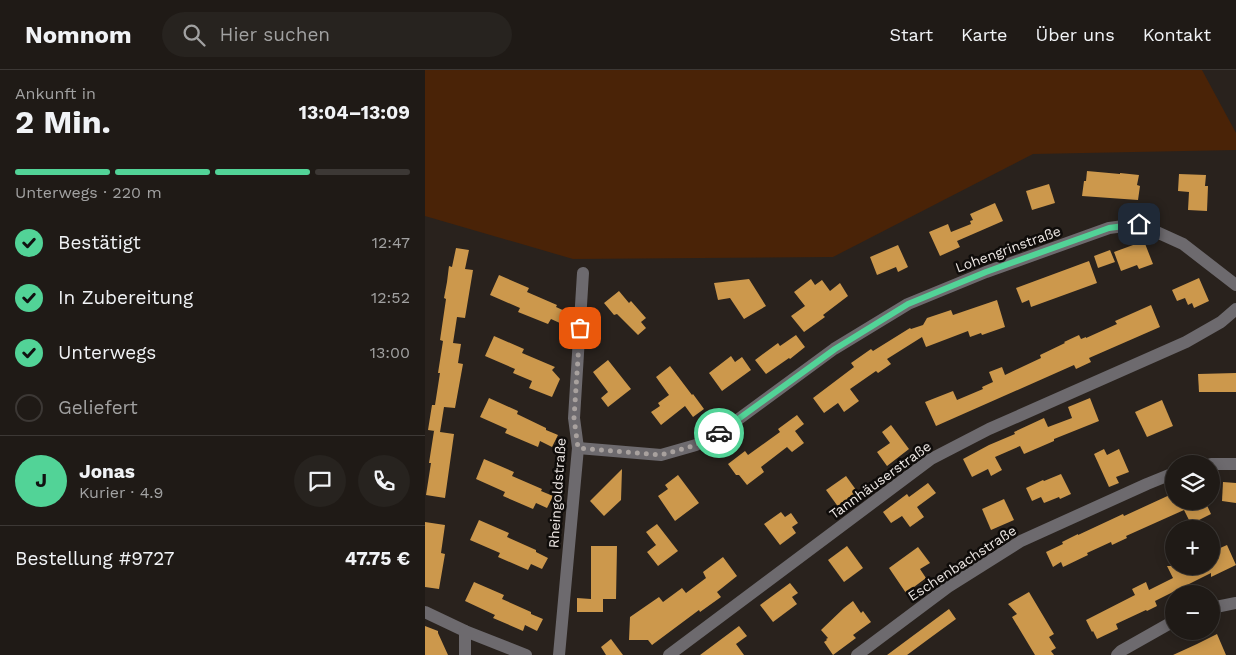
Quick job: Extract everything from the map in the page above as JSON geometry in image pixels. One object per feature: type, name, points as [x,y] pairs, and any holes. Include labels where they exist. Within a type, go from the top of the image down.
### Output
[{"type":"street","name":"Lohengrinstraße","points":[[578,448],[661,455],[696,445],[721,432],[835,349],[908,304],[986,272],[1109,228],[1139,224],[1175,240],[1183,244],[1236,285]]},
{"type":"street","name":"Rheingoldstraße","points":[[559,655],[578,448],[574,418],[583,273]]},
{"type":"street","name":"Tannhäuserstraße","points":[[669,655],[931,459],[989,429],[1186,342],[1221,322],[1236,309]]},
{"type":"street","points":[[1220,464],[1236,464]]},
{"type":"street","name":"Eschenbachstraße","points":[[857,655],[948,587],[1021,541],[1165,477]]},
{"type":"street","points":[[1220,606],[1236,603]]},
{"type":"street","points":[[425,612],[465,631],[526,655]]},
{"type":"street","points":[[1117,655],[1165,626]]},
{"type":"street","points":[[465,631],[465,655]]},
{"type":"shaded area","points":[[425,70],[1202,70],[1236,133],[1236,150],[1033,154],[833,257],[573,259],[425,216]]},
{"type":"building","points":[[1087,171],[1139,175],[1137,185],[1140,186],[1138,200],[1082,196]]},
{"type":"building","points":[[1179,174],[1206,175],[1205,186],[1208,186],[1207,211],[1188,210],[1189,192],[1178,191]]},
{"type":"building","points":[[1049,184],[1055,203],[1032,210],[1026,191]]},
{"type":"building","points":[[995,203],[1003,221],[957,241],[960,247],[940,256],[929,232],[948,224],[951,232],[971,224],[970,221],[973,220],[970,214]]},
{"type":"building","points":[[1144,241],[1153,264],[1139,269],[1137,265],[1121,271],[1114,252]]},
{"type":"building","points":[[898,245],[908,267],[898,272],[896,267],[877,275],[870,257]]},
{"type":"building","points":[[456,248],[469,250],[465,269],[473,270],[465,318],[457,317],[453,343],[461,344],[458,363],[463,364],[455,408],[444,407],[440,432],[454,434],[445,498],[426,495],[435,431],[428,430],[432,405],[435,405],[440,373],[438,373],[443,341],[440,340],[446,299],[444,298],[449,266],[452,267]]},
{"type":"building","points":[[1110,250],[1115,262],[1098,268],[1094,256]]},
{"type":"building","points":[[1089,261],[1097,283],[1031,307],[1029,300],[1022,303],[1016,288]]},
{"type":"building","points":[[499,275],[529,288],[527,292],[557,305],[556,307],[567,312],[562,324],[551,319],[548,324],[518,312],[520,308],[490,295]]},
{"type":"building","points":[[1199,278],[1209,301],[1194,308],[1192,303],[1188,305],[1185,298],[1177,301],[1172,290]]},
{"type":"building","points":[[749,279],[766,306],[744,319],[730,298],[718,300],[714,283]]},
{"type":"building","points":[[811,279],[815,285],[822,280],[830,291],[840,283],[848,296],[823,315],[825,317],[804,332],[791,316],[805,306],[794,292]]},
{"type":"building","points":[[619,291],[646,318],[641,322],[646,328],[638,335],[617,314],[614,315],[604,303]]},
{"type":"building","points":[[997,300],[1005,327],[970,337],[968,331],[926,347],[922,337],[887,359],[891,364],[878,373],[876,371],[850,389],[859,401],[844,412],[838,403],[824,413],[813,398],[854,367],[851,363],[871,349],[873,351],[910,328],[923,325],[927,318],[951,310],[953,315]]},
{"type":"building","points":[[1151,305],[1160,327],[1089,358],[1091,362],[1076,369],[1074,365],[936,426],[925,402],[953,391],[957,400],[983,389],[982,387],[993,382],[989,372],[1002,367],[1005,375],[1041,358],[1040,355],[1064,342],[1079,335],[1081,339],[1086,338],[1117,324],[1115,321]]},
{"type":"building","points":[[796,335],[805,347],[766,374],[755,360],[778,343],[780,346]]},
{"type":"building","points":[[494,336],[524,349],[522,353],[555,367],[552,370],[560,379],[552,397],[529,388],[532,381],[513,373],[515,369],[485,356]]},
{"type":"building","points":[[731,356],[735,362],[742,357],[751,370],[722,391],[709,373]]},
{"type":"building","points":[[608,360],[631,389],[608,407],[601,398],[608,392],[593,372]]},
{"type":"building","points":[[670,366],[704,409],[693,417],[685,406],[661,425],[651,412],[660,406],[658,403],[669,395],[656,377]]},
{"type":"building","points":[[1236,373],[1236,392],[1199,392],[1198,374]]},
{"type":"building","points":[[489,398],[518,411],[517,414],[558,435],[552,447],[540,441],[538,447],[505,433],[507,429],[480,417]]},
{"type":"building","points":[[1090,398],[1099,421],[1054,439],[1054,441],[1024,454],[1020,446],[995,457],[1002,470],[991,476],[988,469],[972,477],[963,459],[1044,418],[1048,427],[1072,418],[1068,407]]},
{"type":"building","points":[[1162,400],[1173,426],[1147,437],[1135,412]]},
{"type":"building","points":[[797,415],[804,424],[795,431],[804,443],[792,452],[787,447],[761,467],[764,472],[747,485],[728,464],[745,451],[748,455],[780,432],[778,429]]},
{"type":"building","points":[[891,425],[909,449],[887,466],[877,452],[890,443],[882,432]]},
{"type":"building","points":[[1104,449],[1107,455],[1119,449],[1129,472],[1116,477],[1119,483],[1109,487],[1094,454]]},
{"type":"building","points":[[484,459],[514,472],[512,476],[553,496],[547,508],[536,503],[533,509],[503,496],[505,492],[476,479]]},
{"type":"building","points":[[622,469],[621,500],[604,516],[590,501]]},
{"type":"building","points":[[1061,474],[1071,494],[1044,503],[1041,497],[1032,501],[1026,488]]},
{"type":"building","points":[[678,475],[699,503],[675,521],[658,496],[668,489],[665,485]]},
{"type":"building","points":[[846,476],[859,494],[839,508],[826,490]]},
{"type":"building","points":[[1223,482],[1236,483],[1236,503],[1222,501]]},
{"type":"building","points":[[928,483],[936,493],[917,507],[924,517],[910,527],[902,516],[891,523],[883,512],[907,494],[909,497]]},
{"type":"building","points":[[1165,497],[1165,510],[1184,510],[1126,536],[1127,538],[1112,545],[1111,542],[1087,553],[1088,555],[1063,567],[1061,562],[1053,567],[1046,552],[1078,534],[1123,514],[1124,516]]},
{"type":"building","points":[[1004,499],[1014,520],[991,530],[982,509]]},
{"type":"building","points":[[1184,510],[1209,510],[1211,514],[1199,520],[1189,520]]},
{"type":"building","points":[[781,512],[785,517],[791,513],[798,523],[792,527],[796,533],[780,545],[764,524]]},
{"type":"building","points":[[479,520],[509,533],[507,537],[536,550],[536,552],[548,558],[542,569],[531,564],[528,570],[498,557],[500,553],[470,540]]},
{"type":"building","points":[[425,522],[445,525],[441,553],[445,554],[439,589],[425,587]]},
{"type":"building","points":[[657,524],[678,551],[658,566],[647,552],[656,545],[646,532]]},
{"type":"building","points":[[1227,545],[1236,565],[1220,573],[1220,548]]},
{"type":"building","points":[[591,546],[617,546],[616,599],[603,599],[603,612],[577,612],[577,598],[591,599]]},
{"type":"building","points":[[847,546],[863,568],[844,582],[828,560]]},
{"type":"building","points":[[918,547],[930,563],[920,569],[926,578],[906,593],[889,568]]},
{"type":"building","points":[[723,557],[737,576],[717,592],[721,597],[700,612],[699,610],[652,645],[648,640],[629,640],[630,617],[659,597],[663,602],[682,588],[686,593],[706,578],[703,572]]},
{"type":"building","points":[[1172,575],[1207,575],[1187,585],[1165,585],[1165,596],[1155,601],[1157,606],[1116,624],[1118,629],[1097,639],[1086,620],[1135,595],[1132,589],[1146,582],[1149,590],[1173,578]]},
{"type":"building","points":[[474,582],[504,595],[502,599],[543,619],[537,631],[525,625],[523,631],[493,618],[495,615],[465,601]]},
{"type":"building","points":[[790,583],[798,593],[792,597],[797,604],[773,622],[760,605]]},
{"type":"building","points":[[1029,592],[1054,634],[1049,637],[1056,648],[1051,651],[1054,655],[1035,655],[1012,617],[1017,614],[1008,604]]},
{"type":"building","points":[[853,601],[861,613],[863,611],[871,622],[853,635],[856,638],[833,655],[824,642],[828,638],[821,630]]},
{"type":"building","points":[[949,609],[956,619],[907,655],[887,655]]},
{"type":"building","points":[[425,626],[438,631],[448,655],[425,655]]},
{"type":"building","points":[[739,626],[747,636],[736,644],[744,655],[700,655]]},
{"type":"building","points":[[611,639],[623,655],[606,655],[601,647]]},
{"type":"building","points":[[1205,640],[1220,640],[1226,655],[1173,655]]},
{"type":"way so far","points":[[580,328],[574,418],[578,448],[661,455],[696,445],[719,433]]},
{"type":"route","points":[[719,433],[835,349],[908,304],[986,272],[1109,228],[1139,224]]}]
